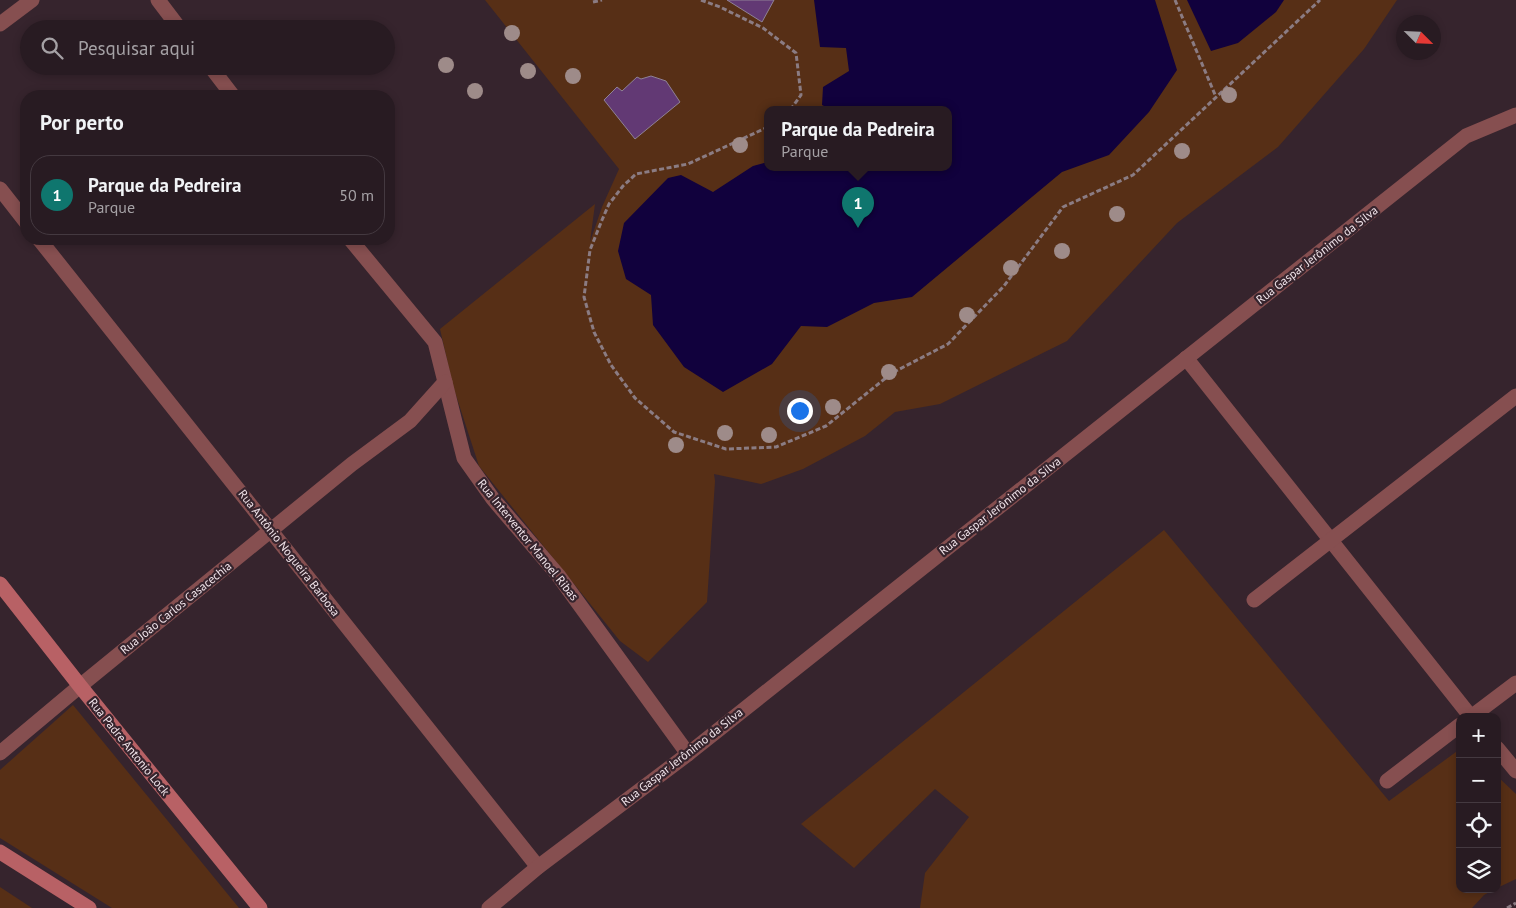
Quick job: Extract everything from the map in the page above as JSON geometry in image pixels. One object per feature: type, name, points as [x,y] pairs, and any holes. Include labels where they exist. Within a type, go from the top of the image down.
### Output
[{"type":"main road","name":"Rua Padre Antonio Lock","points":[[0,584],[260,908]]},
{"type":"main road","points":[[0,852],[89,908]]},
{"type":"street","points":[[0,24],[32,0]]},
{"type":"street","points":[[158,0],[173,20]]},
{"type":"street","points":[[217,75],[228,90]]},
{"type":"street","name":"Rua Gaspar Jerônimo da Silva","points":[[489,908],[538,867],[688,754],[1466,136],[1516,115]]},
{"type":"street","points":[[0,189],[20,214]]},
{"type":"street","name":"Rua Antônio Nogueira Barbosa","points":[[44,245],[538,867]]},
{"type":"street","name":"Rua Interventor Manoel Ribas","points":[[355,245],[435,342],[464,458],[493,499],[558,575],[688,754]]},
{"type":"street","points":[[1186,358],[1468,713]]},
{"type":"street","name":"Rua João Carlos Casacechia","points":[[0,753],[352,464],[410,421],[445,382]]},
{"type":"street","points":[[1254,600],[1516,396]]},
{"type":"street","points":[[1476,713],[1516,683]]},
{"type":"street","points":[[1387,781],[1456,729]]},
{"type":"street","points":[[1501,753],[1516,771]]},
{"type":"path","points":[[593,2],[602,0]]},
{"type":"path","points":[[701,0],[763,28],[796,52],[801,95],[793,106]]},
{"type":"path","points":[[1174,0],[1216,97]]},
{"type":"path","points":[[764,129],[688,164],[636,174],[623,186],[609,204],[590,250],[584,297],[594,332],[611,365],[635,398],[674,432],[726,448],[776,447],[826,426],[892,373],[948,344],[1004,286],[1063,207],[1133,175],[1320,0]]},
{"type":"path","points":[[1507,908],[1516,903]]},
{"type":"shaded area","points":[[485,0],[1397,0],[1364,49],[1278,147],[1177,223],[1067,341],[940,404],[895,412],[865,436],[803,469],[761,484],[714,474],[707,602],[648,662],[620,641],[479,466],[453,386],[440,329],[595,204],[590,242],[602,207],[619,169]]},
{"type":"shaded area","points":[[814,0],[1155,0],[1177,70],[1149,112],[1109,155],[1062,172],[912,297],[874,303],[827,327],[801,326],[772,364],[723,392],[684,367],[653,325],[651,295],[626,279],[618,251],[624,223],[668,178],[681,175],[713,192],[753,166],[764,163],[764,171],[952,171],[952,106],[824,106],[822,105],[823,87],[849,71],[846,48],[820,47]]},
{"type":"shaded area","points":[[1187,0],[1284,0],[1276,12],[1238,43],[1211,51]]},
{"type":"shaded area","points":[[1164,530],[1389,801],[1456,752],[1456,893],[1488,893],[1472,908],[920,908],[925,873],[969,817],[935,789],[854,868],[801,824]]},
{"type":"shaded area","points":[[73,705],[239,908],[112,908],[0,838],[0,770]]},
{"type":"shaded area","points":[[1501,780],[1516,794],[1516,879],[1501,886]]},
{"type":"shaded area","points":[[0,887],[32,908],[0,908]]},
{"type":"building","points":[[727,0],[774,0],[762,22]]},
{"type":"building","points":[[651,76],[666,81],[680,102],[635,139],[604,100],[617,87],[622,91],[637,77],[641,79]]},
{"type":"place","name":"Parque da Pedreira","points":[[858,228]]}]
